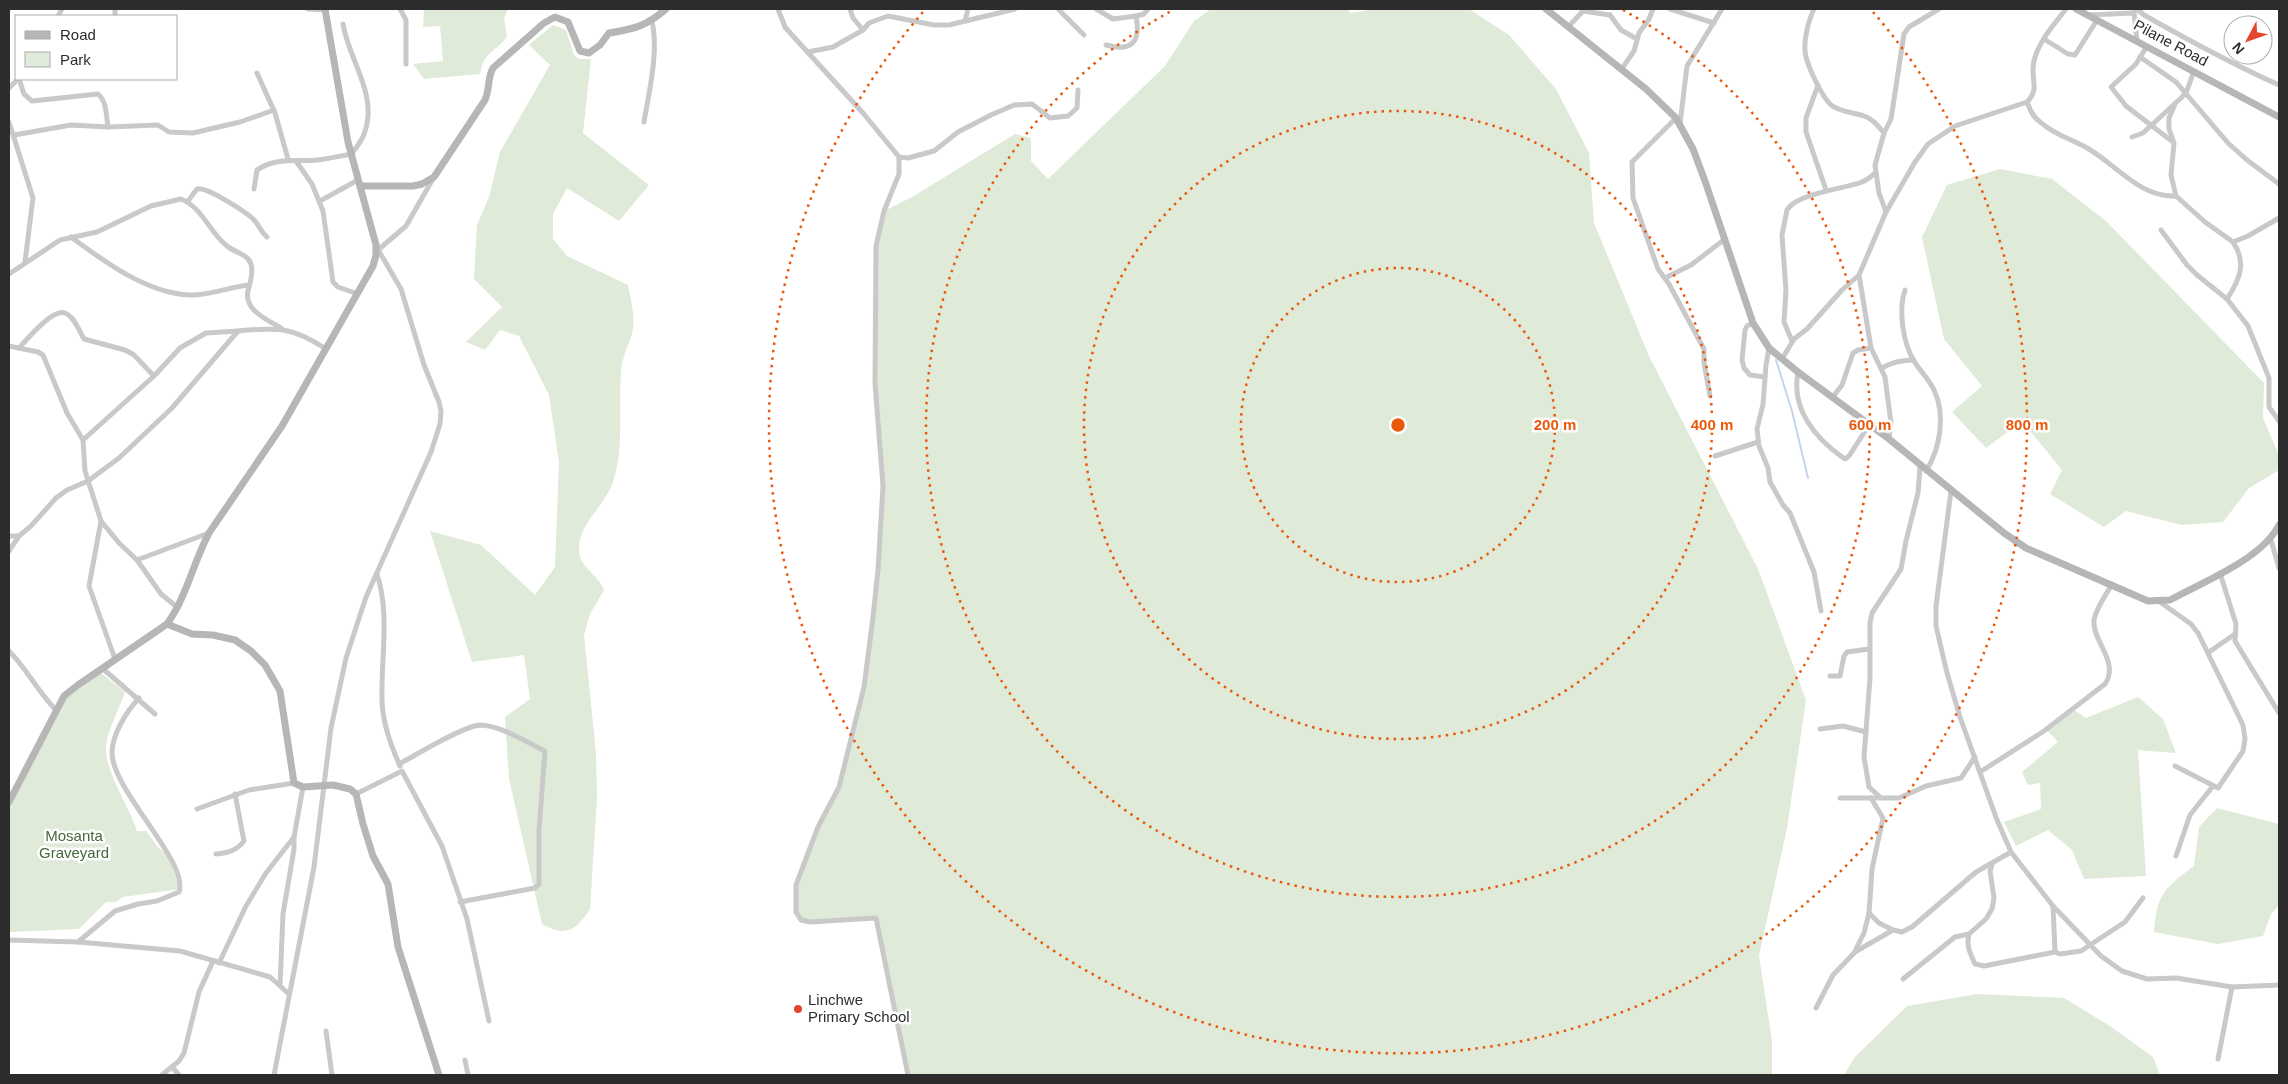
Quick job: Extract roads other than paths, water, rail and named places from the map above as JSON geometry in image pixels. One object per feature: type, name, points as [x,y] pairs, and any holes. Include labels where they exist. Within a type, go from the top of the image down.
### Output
[{"type":"street","points":[[274,1075],[314,867],[339,688],[358,620],[431,452],[440,424],[441,411],[401,289],[377,248],[352,154],[334,66],[325,9],[308,9]]},
{"type":"street","points":[[400,9],[406,20],[406,64]]},
{"type":"street","points":[[9,802],[64,696],[167,624],[178,608],[200,548],[208,533],[282,426],[373,266],[377,248],[406,226],[434,177],[485,100],[489,92],[489,74],[493,68],[544,23],[555,18],[568,22],[580,51],[589,53],[600,45],[609,33],[636,29],[652,21],[666,9]]},
{"type":"street","points":[[778,9],[785,27],[899,157],[899,174],[884,211],[876,246],[875,383],[882,486],[878,570],[864,687],[839,787],[818,827],[796,885],[796,912],[801,920],[810,922],[876,918],[908,1075]]},
{"type":"street","points":[[850,9],[853,18],[863,30]]},
{"type":"street","points":[[965,21],[968,9]]},
{"type":"street","points":[[808,52],[833,47],[863,30],[869,23],[888,16],[934,25],[949,25],[1015,9]]},
{"type":"street","points":[[1058,9],[1084,35]]},
{"type":"street","points":[[1096,9],[1116,20],[1144,14],[1148,9]]},
{"type":"street","points":[[1546,9],[1570,26],[1667,108],[1678,121],[1693,149],[1754,323],[1769,348],[1832,398],[1889,439],[1950,491],[2026,548],[2148,601],[2160,602],[2170,600],[2257,552],[2271,540],[2279,526]]},
{"type":"street","points":[[1610,15],[1613,9]]},
{"type":"street","points":[[1621,70],[1634,51],[1637,39],[1649,19],[1652,9]]},
{"type":"street","points":[[1670,9],[1714,23]]},
{"type":"street","points":[[1710,396],[1704,363],[1704,349],[1665,278],[1658,269],[1633,198],[1632,162],[1678,121],[1687,66],[1722,9]]},
{"type":"street","points":[[1814,9],[1805,52],[1818,85],[1833,106],[1865,116],[1872,120],[1884,133]]},
{"type":"street","points":[[1886,212],[1879,193],[1875,165],[1884,133],[1891,119],[1906,30],[1939,9]]},
{"type":"street","points":[[1782,359],[1792,341],[1859,275],[1886,212],[1914,162],[1932,140],[1955,126],[2027,102],[2035,91],[2034,63],[2037,52],[2066,9]]},
{"type":"street","name":"Pilane Road","points":[[2076,9],[2279,117]]},
{"type":"street","points":[[2135,10],[2138,41]]},
{"type":"street","points":[[2088,15],[2135,10],[2228,62],[2279,85]]},
{"type":"street","points":[[1570,26],[1582,11],[1610,15],[1621,30],[1637,39]]},
{"type":"street","points":[[1106,45],[1119,49],[1127,47],[1137,36],[1139,30],[1136,16]]},
{"type":"street","points":[[2044,39],[2068,54],[2075,55],[2097,20]]},
{"type":"street","points":[[644,122],[655,40],[652,21]]},
{"type":"street","points":[[254,190],[257,170],[268,164],[288,160],[319,160],[352,154],[364,135],[368,121],[368,102],[364,82],[350,53],[343,24]]},
{"type":"street","points":[[2147,46],[2140,57],[2112,87],[2126,106],[2174,143]]},
{"type":"street","points":[[2140,57],[2171,77],[2239,154],[2279,184]]},
{"type":"street","points":[[2132,137],[2143,133],[2176,104],[2186,93],[2194,71]]},
{"type":"street","points":[[257,73],[274,110],[288,160]]},
{"type":"street","points":[[19,80],[24,94],[32,101],[98,94],[105,106],[108,127]]},
{"type":"street","points":[[1818,85],[1806,118],[1806,132],[1826,190]]},
{"type":"street","points":[[899,157],[908,158],[934,151],[958,132],[1014,105],[1032,104],[1050,118],[1068,116],[1077,108],[1078,90]]},
{"type":"street","points":[[2027,102],[2037,120],[2054,134],[2075,141],[2106,159],[2137,184],[2158,195],[2176,196]]},
{"type":"street","points":[[2176,104],[2169,118],[2169,128],[2174,143],[2171,174],[2176,196],[2205,222],[2233,242],[2240,256],[2242,268],[2240,278],[2227,299]]},
{"type":"street","points":[[14,136],[71,125],[108,127],[158,125],[168,132],[193,133],[240,122],[274,110]]},
{"type":"street","points":[[9,122],[33,198],[25,262]]},
{"type":"street","points":[[296,161],[312,184],[323,210],[333,282],[338,287],[358,294]]},
{"type":"street","points":[[1792,341],[1784,322],[1786,290],[1782,235],[1789,206],[1826,190],[1860,183],[1875,174]]},
{"type":"street","points":[[320,201],[359,183],[413,186],[422,184],[434,177]]},
{"type":"street","points":[[188,202],[197,189],[207,190],[256,222],[260,231],[267,237]]},
{"type":"street","points":[[9,274],[60,240],[97,232],[151,206],[181,199],[188,202],[228,248],[248,258],[252,266],[246,294],[251,308],[281,328]]},
{"type":"street","points":[[2233,242],[2248,236],[2279,218]]},
{"type":"street","points":[[2161,230],[2197,276],[2227,299],[2254,338],[2269,378],[2269,407],[2279,421]]},
{"type":"street","points":[[71,237],[112,267],[131,277],[164,289],[188,295],[249,286]]},
{"type":"street","points":[[1665,278],[1691,265],[1725,239]]},
{"type":"street","points":[[1859,275],[1871,348],[1882,368],[1891,423],[1889,439]]},
{"type":"street","points":[[1880,798],[1868,783],[1864,757],[1870,678],[1869,649],[1872,613],[1901,569],[1907,534],[1923,469],[1934,458],[1938,439],[1939,406],[1934,391],[1914,360],[1902,314],[1902,299],[1905,290]]},
{"type":"street","points":[[19,348],[47,319],[59,312],[65,312],[71,317],[84,339],[125,350],[134,356],[154,376]]},
{"type":"street","points":[[1754,323],[1747,326],[1744,330],[1742,364],[1750,375],[1764,377]]},
{"type":"street","points":[[83,440],[154,376],[180,348],[196,337],[216,331],[281,328],[295,331],[308,337],[326,349]]},
{"type":"street","points":[[9,551],[19,536],[31,526],[56,498],[67,490],[88,481],[107,468],[160,420],[238,331]]},
{"type":"street","points":[[9,346],[38,352],[43,355],[67,413],[83,440],[85,471],[101,521],[119,543],[137,560],[161,594],[178,608]]},
{"type":"street","points":[[1769,348],[1764,377],[1763,404],[1757,428],[1758,442],[1768,468],[1770,482],[1783,505],[1790,513],[1812,566],[1816,577],[1821,611]]},
{"type":"street","points":[[1832,398],[1842,385],[1853,353],[1871,348]]},
{"type":"street","points":[[1882,368],[1903,360],[1914,360]]},
{"type":"street","points":[[1798,372],[1796,392],[1801,410],[1816,434],[1842,458],[1849,456],[1869,425]]},
{"type":"street","points":[[1715,456],[1758,442]]},
{"type":"street","points":[[1950,491],[1936,606],[1936,626],[1960,717],[2011,852],[2053,906],[2090,945],[2117,969],[2138,977],[2176,978],[2232,987],[2279,984]]},
{"type":"street","points":[[101,521],[89,586],[115,659]]},
{"type":"street","points":[[137,560],[208,533]]},
{"type":"street","points":[[9,536],[19,536]]},
{"type":"street","points":[[2271,540],[2279,568]]},
{"type":"street","points":[[377,573],[383,592],[385,608],[382,701],[386,725],[399,764],[442,846],[473,945],[489,1020]]},
{"type":"street","points":[[2220,573],[2236,624],[2235,634],[2238,647],[2279,713]]},
{"type":"street","points":[[1980,772],[2044,731],[2105,684],[2109,676],[2109,666],[2094,623],[2096,614],[2112,584]]},
{"type":"street","points":[[2160,602],[2191,624],[2209,652],[2243,725],[2245,739],[2243,751],[2218,788],[2175,766]]},
{"type":"street","points":[[167,624],[192,634],[213,634],[235,640],[251,651],[265,665],[280,690],[294,783]]},
{"type":"street","points":[[2209,652],[2235,634]]},
{"type":"street","points":[[1830,676],[1840,676],[1844,656],[1847,652],[1869,649]]},
{"type":"street","points":[[9,651],[46,700],[56,710]]},
{"type":"street","points":[[9,661],[14,656]]},
{"type":"street","points":[[102,668],[155,714]]},
{"type":"street","points":[[78,942],[115,911],[164,899],[179,892],[181,886],[174,866],[120,776],[112,753],[123,720],[138,698]]},
{"type":"street","points":[[399,764],[462,731],[480,725],[504,731],[545,751],[539,830],[539,884],[535,888],[460,902]]},
{"type":"street","points":[[1820,729],[1843,726],[1866,732]]},
{"type":"street","points":[[1840,798],[1899,798],[1926,786],[1961,778],[1965,775],[1974,757]]},
{"type":"street","points":[[356,794],[402,770]]},
{"type":"street","points":[[196,809],[254,788],[294,783],[302,787],[324,785],[350,788],[356,794],[373,856],[388,884],[398,947],[439,1075]]},
{"type":"street","points":[[2176,856],[2190,815],[2213,786]]},
{"type":"street","points":[[280,984],[283,914],[302,787]]},
{"type":"street","points":[[216,854],[238,848],[244,841],[235,794]]},
{"type":"street","points":[[1855,952],[1866,928],[1872,869],[1883,818],[1871,798]]},
{"type":"street","points":[[162,1075],[184,1053],[199,992],[266,873],[294,837]]},
{"type":"street","points":[[1869,913],[1879,923],[1902,932],[1912,927],[1976,872],[2011,852]]},
{"type":"street","points":[[1904,979],[1955,937],[1969,934],[1986,919],[1992,909],[1994,898],[1990,871],[1992,864]]},
{"type":"street","points":[[1969,934],[1967,944],[1969,953],[1975,964],[1984,966],[2055,952],[2060,954],[2081,951],[2125,922],[2143,898]]},
{"type":"street","points":[[2053,906],[2055,952]]},
{"type":"street","points":[[1816,1008],[1833,975],[1855,952],[1893,930]]},
{"type":"street","points":[[9,940],[78,942],[165,948],[270,977],[289,994]]},
{"type":"street","points":[[2218,1059],[2232,987]]},
{"type":"street","points":[[326,1031],[332,1075]]},
{"type":"street","points":[[465,1060],[468,1075]]},
{"type":"street","points":[[172,1067],[178,1075]]},
{"type":"waterway","points":[[1776,360],[1792,411],[1808,478]]},
{"type":"place","name":"Linchwe Primary School","points":[[798,1009]]},
{"type":"park label","name":"Mosanta Graveyard","points":[[74,844]]}]
